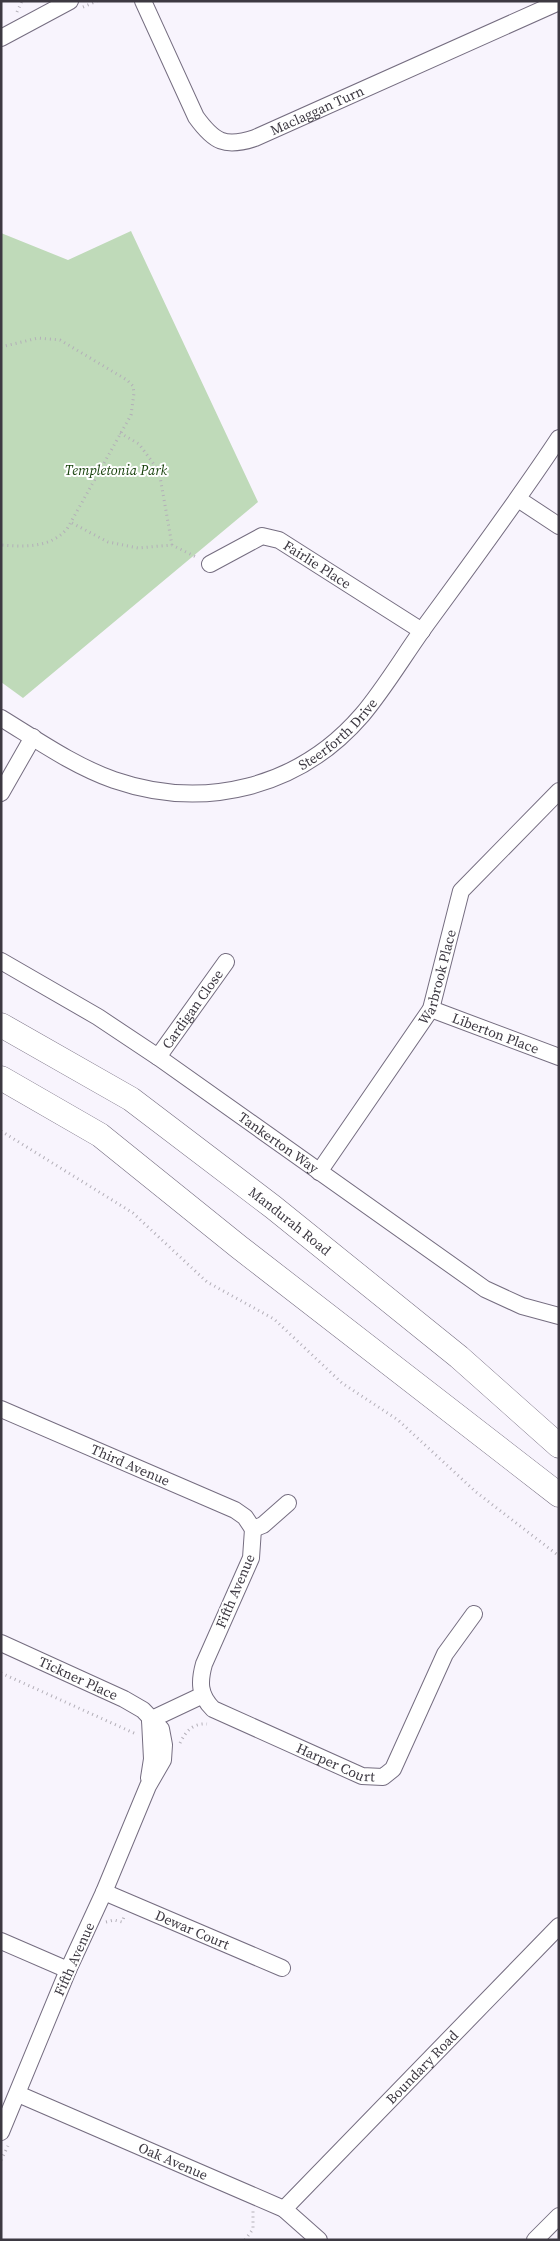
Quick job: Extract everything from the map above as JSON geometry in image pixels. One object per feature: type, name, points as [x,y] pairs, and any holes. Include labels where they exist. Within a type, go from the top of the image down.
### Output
[{"type":"highway","name":"Mandurah Road","points":[[1,1025],[131,1099],[273,1206],[459,1357],[559,1446]]},
{"type":"highway","points":[[1,1078],[100,1135],[239,1247],[559,1495]]},
{"type":"street","points":[[1,38],[51,5],[70,1]]},
{"type":"street","name":"Maclaggan Turn","points":[[143,1],[196,117],[207,132],[222,142],[238,144],[559,2]]},
{"type":"street","name":"Steerforth Drive","points":[[1,718],[112,779],[157,791],[207,793],[254,786],[276,779],[320,754],[361,716],[518,499],[559,438]]},
{"type":"street","points":[[518,499],[559,526]]},
{"type":"street","name":"Fairlie Place","points":[[210,564],[262,536],[279,540],[422,631]]},
{"type":"street","points":[[1,793],[33,737]]},
{"type":"street","name":"Warbrook Place","points":[[319,1172],[431,1009],[461,890],[559,791]]},
{"type":"street","name":"Tankerton Way","points":[[1,961],[98,1017],[158,1057],[485,1290],[522,1306],[559,1316]]},
{"type":"street","name":"Cardigan Close","points":[[158,1057],[226,962]]},
{"type":"street","name":"Liberton Place","points":[[431,1009],[559,1057]]},
{"type":"street","name":"Third Avenue","points":[[1,1409],[235,1510],[245,1517],[254,1529]]},
{"type":"street","points":[[254,1529],[262,1525],[288,1503]]},
{"type":"street","name":"Fifth Avenue","points":[[203,1695],[200,1678],[204,1664],[251,1558],[254,1529]]},
{"type":"street","name":"Harper Court","points":[[203,1695],[213,1709],[362,1776],[383,1778],[393,1770],[445,1654],[474,1614]]},
{"type":"street","name":"Tickner Place","points":[[1,1643],[124,1699],[143,1710],[150,1720]]},
{"type":"street","points":[[150,1720],[203,1695]]},
{"type":"street","name":"Fifth Avenue","points":[[148,1786],[152,1759],[150,1720]]},
{"type":"street","name":"Fifth Avenue","points":[[1,2132],[68,1970],[104,1892],[148,1786],[163,1760],[164,1745],[161,1729],[150,1720]]},
{"type":"street","name":"Dewar Court","points":[[104,1892],[282,1968]]},
{"type":"street","name":"Boundary Road","points":[[284,2209],[559,1926]]},
{"type":"street","points":[[1,1941],[68,1970]]},
{"type":"street","name":"Oak Avenue","points":[[18,2094],[284,2209],[320,2240]]},
{"type":"street","points":[[534,2240],[559,2216]]},
{"type":"path","points":[[1,347],[38,338],[60,340],[127,380],[133,386],[134,404],[131,415],[86,493],[72,523],[60,537],[52,541],[24,546],[1,545]]},
{"type":"path","points":[[120,433],[139,444],[159,471],[172,545]]},
{"type":"path","points":[[72,523],[108,542],[138,548],[172,545],[210,564]]},
{"type":"path","points":[[1,1131],[132,1213],[207,1282],[274,1319],[342,1383],[398,1420],[476,1492],[559,1556]]},
{"type":"path","points":[[1,1673],[151,1740]]},
{"type":"path","points":[[245,2240],[253,2229],[253,2195]]},
{"type":"green space","name":"Templetonia Park","points":[[131,231],[258,502],[23,698],[1,682],[1,233],[68,260]]}]
